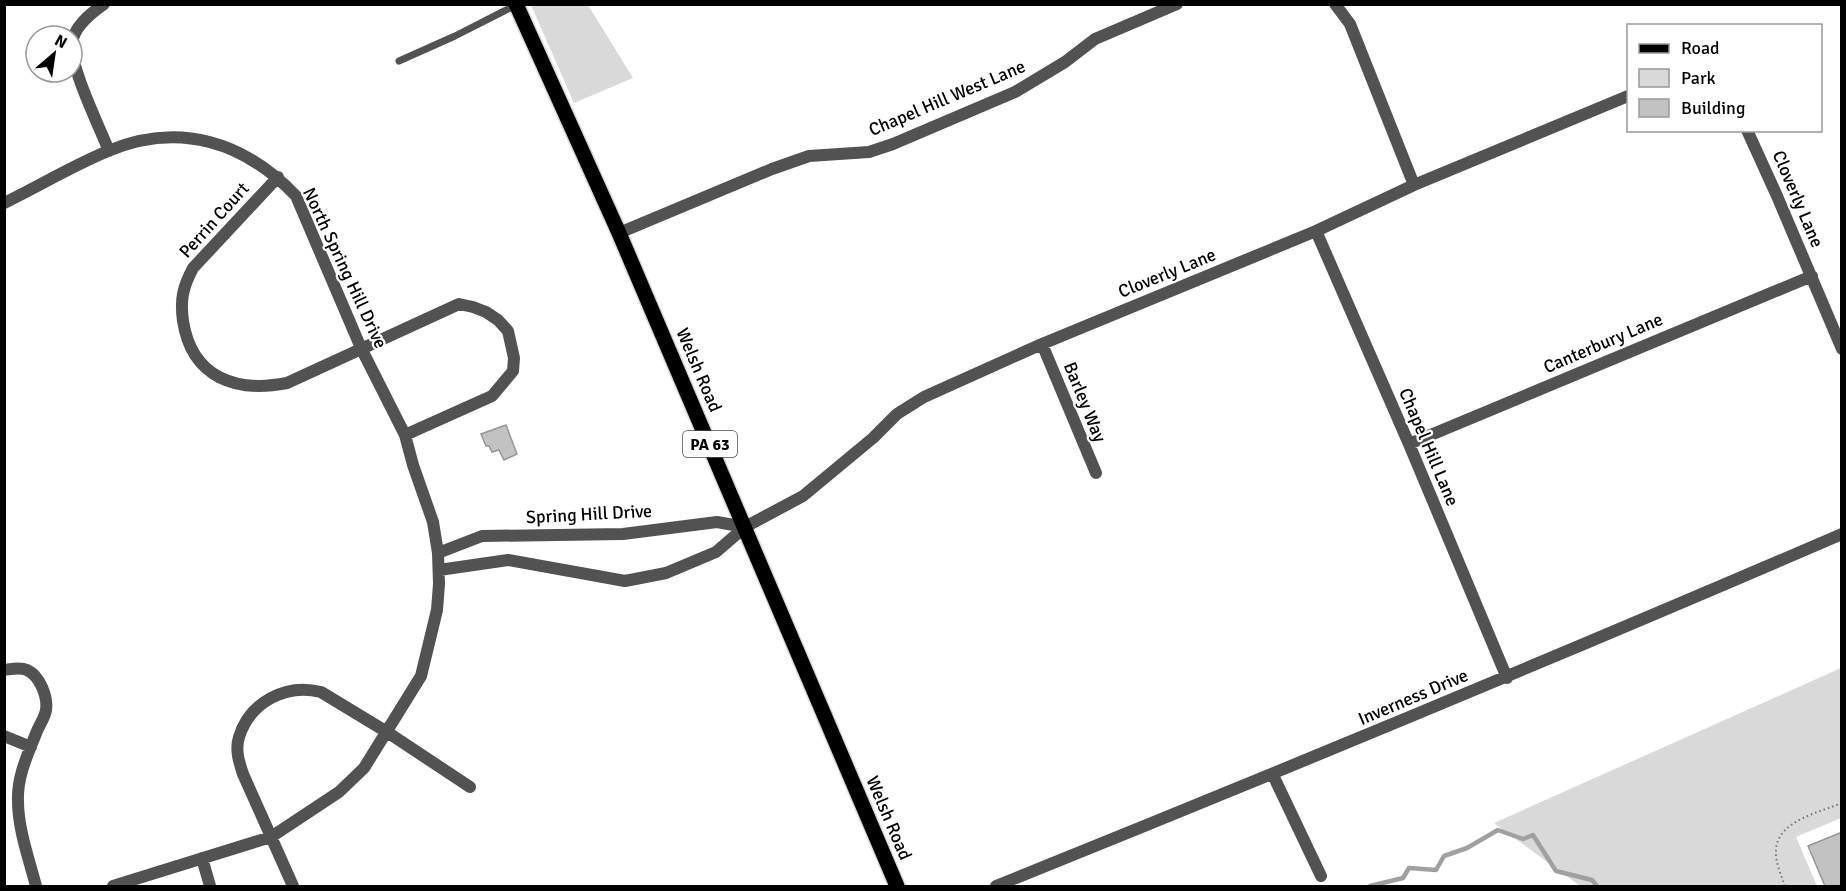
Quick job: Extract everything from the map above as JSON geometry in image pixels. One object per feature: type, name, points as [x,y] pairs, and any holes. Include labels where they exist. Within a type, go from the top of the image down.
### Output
[{"type":"main road","name":"Welsh Road","points":[[516,5],[619,233],[897,886]]},
{"type":"street","points":[[104,4],[80,25],[72,43],[76,70],[109,151]]},
{"type":"street","name":"Chapel Hill West Lane","points":[[619,233],[800,159],[810,156],[869,152],[899,141],[1015,92],[1065,62],[1095,39],[1176,4]]},
{"type":"street","points":[[1335,4],[1350,24],[1414,185]]},
{"type":"street","name":"Cloverly Lane","points":[[745,527],[803,496],[873,438],[897,414],[924,398],[1042,344],[1316,231],[1414,185],[1627,97]]},
{"type":"street","name":"Cloverly Lane","points":[[1748,132],[1842,349]]},
{"type":"street","name":"North Spring Hill Drive","points":[[4,203],[109,151],[150,139],[196,138],[222,145],[249,158],[278,177],[296,196],[361,348],[405,435],[432,522],[438,553],[437,610],[421,676],[364,768],[339,792],[271,837],[112,886]]},
{"type":"street","name":"Perrin Court","points":[[278,177],[193,268],[184,284],[182,310],[185,334],[190,347],[206,368],[217,376],[229,382],[258,387],[287,383],[459,304],[486,312],[498,320],[508,331],[514,358],[513,371],[492,396],[405,435]]},
{"type":"street","name":"Chapel Hill Lane","points":[[1316,231],[1409,444],[1507,678]]},
{"type":"street","name":"Canterbury Lane","points":[[1409,444],[1812,276]]},
{"type":"street","name":"Barley Way","points":[[1042,344],[1096,474]]},
{"type":"street","name":"Spring Hill Drive","points":[[438,553],[482,536],[623,534],[717,522],[745,527]]},
{"type":"street","points":[[439,570],[508,560],[625,582],[666,573],[716,552],[745,527]]},
{"type":"street","name":"Inverness Drive","points":[[996,886],[1507,678],[1842,534]]},
{"type":"street","points":[[4,670],[16,668],[28,670],[42,687],[46,699],[46,711],[30,747],[19,781],[19,818],[36,886]]},
{"type":"street","points":[[293,886],[237,756],[238,738],[253,712],[265,700],[294,689],[321,692],[470,787]]},
{"type":"street","points":[[4,736],[30,747]]},
{"type":"street","points":[[1273,775],[1321,876]]},
{"type":"street","points":[[202,858],[210,886]]},
{"type":"lane","points":[[399,61],[516,5]]},
{"type":"path","points":[[1785,886],[1777,862],[1776,848],[1780,835],[1790,825],[1842,803]]},
{"type":"green space","points":[[531,5],[588,5],[633,78],[574,103]]},
{"type":"green space","points":[[1841,668],[1841,818],[1796,837],[1817,886],[1580,886],[1494,823]]},
{"type":"building","points":[[506,425],[517,454],[504,460],[499,450],[492,452],[489,446],[486,446],[481,434]]},
{"type":"building","points":[[1842,832],[1842,886],[1825,886],[1808,846]]},
{"type":"waterway","points":[[1370,886],[1403,878],[1409,868],[1436,870],[1444,856],[1467,848],[1498,830],[1523,839],[1533,835],[1556,871],[1592,880],[1597,886]]}]
